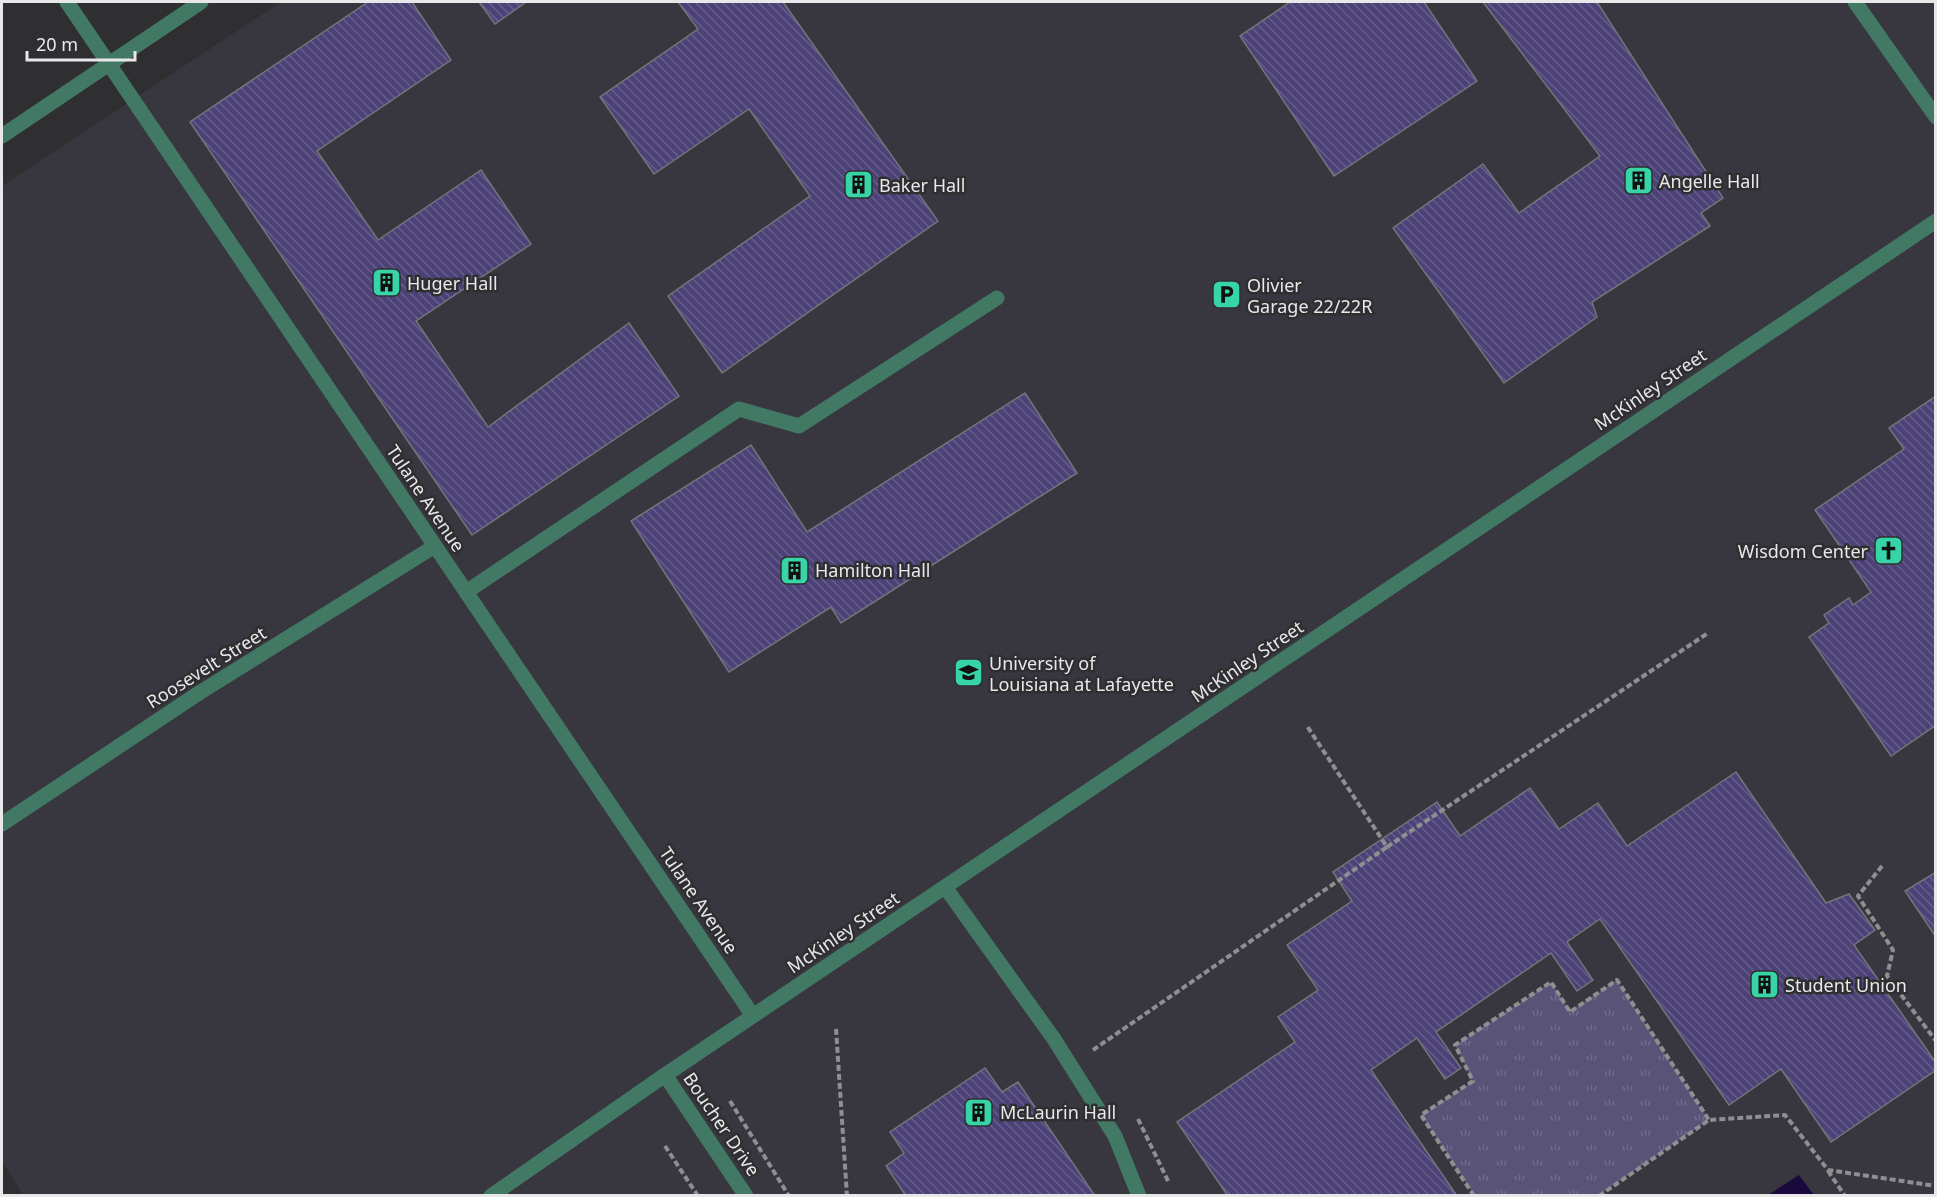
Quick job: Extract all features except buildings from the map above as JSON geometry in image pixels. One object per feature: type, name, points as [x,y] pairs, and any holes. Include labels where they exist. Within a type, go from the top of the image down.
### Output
[{"type":"street","name":"Tulane Avenue","points":[[67,2],[753,1016]]},
{"type":"street","points":[[2,136],[201,2]]},
{"type":"street","points":[[1855,2],[1935,117]]},
{"type":"street","name":"McKinley Street","points":[[491,1196],[665,1075],[1935,221]]},
{"type":"street","points":[[466,592],[739,409],[799,426],[997,298]]},
{"type":"street","name":"Roosevelt Street","points":[[2,824],[189,700],[435,546]]},
{"type":"street","points":[[945,887],[1066,1058],[1115,1136],[1138,1196]]},
{"type":"street","name":"Boucher Drive","points":[[665,1075],[746,1196]]},
{"type":"path","points":[[1098,1059],[1092,1050],[1387,846],[1708,633]]},
{"type":"path","points":[[1307,726],[1387,846]]},
{"type":"path","points":[[1882,866],[1858,896],[1893,951],[1887,976],[1935,1041]]},
{"type":"path","points":[[1474,1196],[1421,1115],[1473,1081],[1455,1045],[1551,982],[1570,1012],[1617,980],[1708,1120]]},
{"type":"path","points":[[836,1029],[848,1196]]},
{"type":"path","points":[[730,1101],[789,1196]]},
{"type":"path","points":[[1134,1113],[1146,1131],[1169,1183]]},
{"type":"path","points":[[1599,1196],[1708,1120],[1785,1115],[1828,1170],[1845,1196]]},
{"type":"path","points":[[665,1146],[698,1196]]},
{"type":"path","points":[[1828,1170],[1935,1186]]},
{"type":"shaded area","name":"University of Louisiana at Lafayette","points":[[281,2],[1935,2],[1935,1195],[24,1196],[2,1161],[2,186]]},
{"type":"shaded area","points":[[1799,1175],[1814,1195],[1768,1195]]},
{"type":"green space","points":[[1617,980],[1709,1120],[1599,1195],[1474,1195],[1421,1115],[1473,1081],[1455,1045],[1551,982],[1570,1011]]},
{"type":"place","name":"Angelle Hall","points":[[1638,181]]},
{"type":"place","name":"Baker Hall","points":[[858,185]]},
{"type":"place","name":"Huger Hall","points":[[386,283]]},
{"type":"place","name":"Olivier Garage 22/22R","points":[[1226,295]]},
{"type":"place","name":"Wisdom Center","points":[[1889,551]]},
{"type":"place","name":"Hamilton Hall","points":[[794,570]]},
{"type":"place","name":"University of Louisiana at Lafayette","points":[[968,673]]},
{"type":"place","name":"Student Union","points":[[1764,985]]},
{"type":"place","name":"McLaurin Hall","points":[[979,1112]]}]
